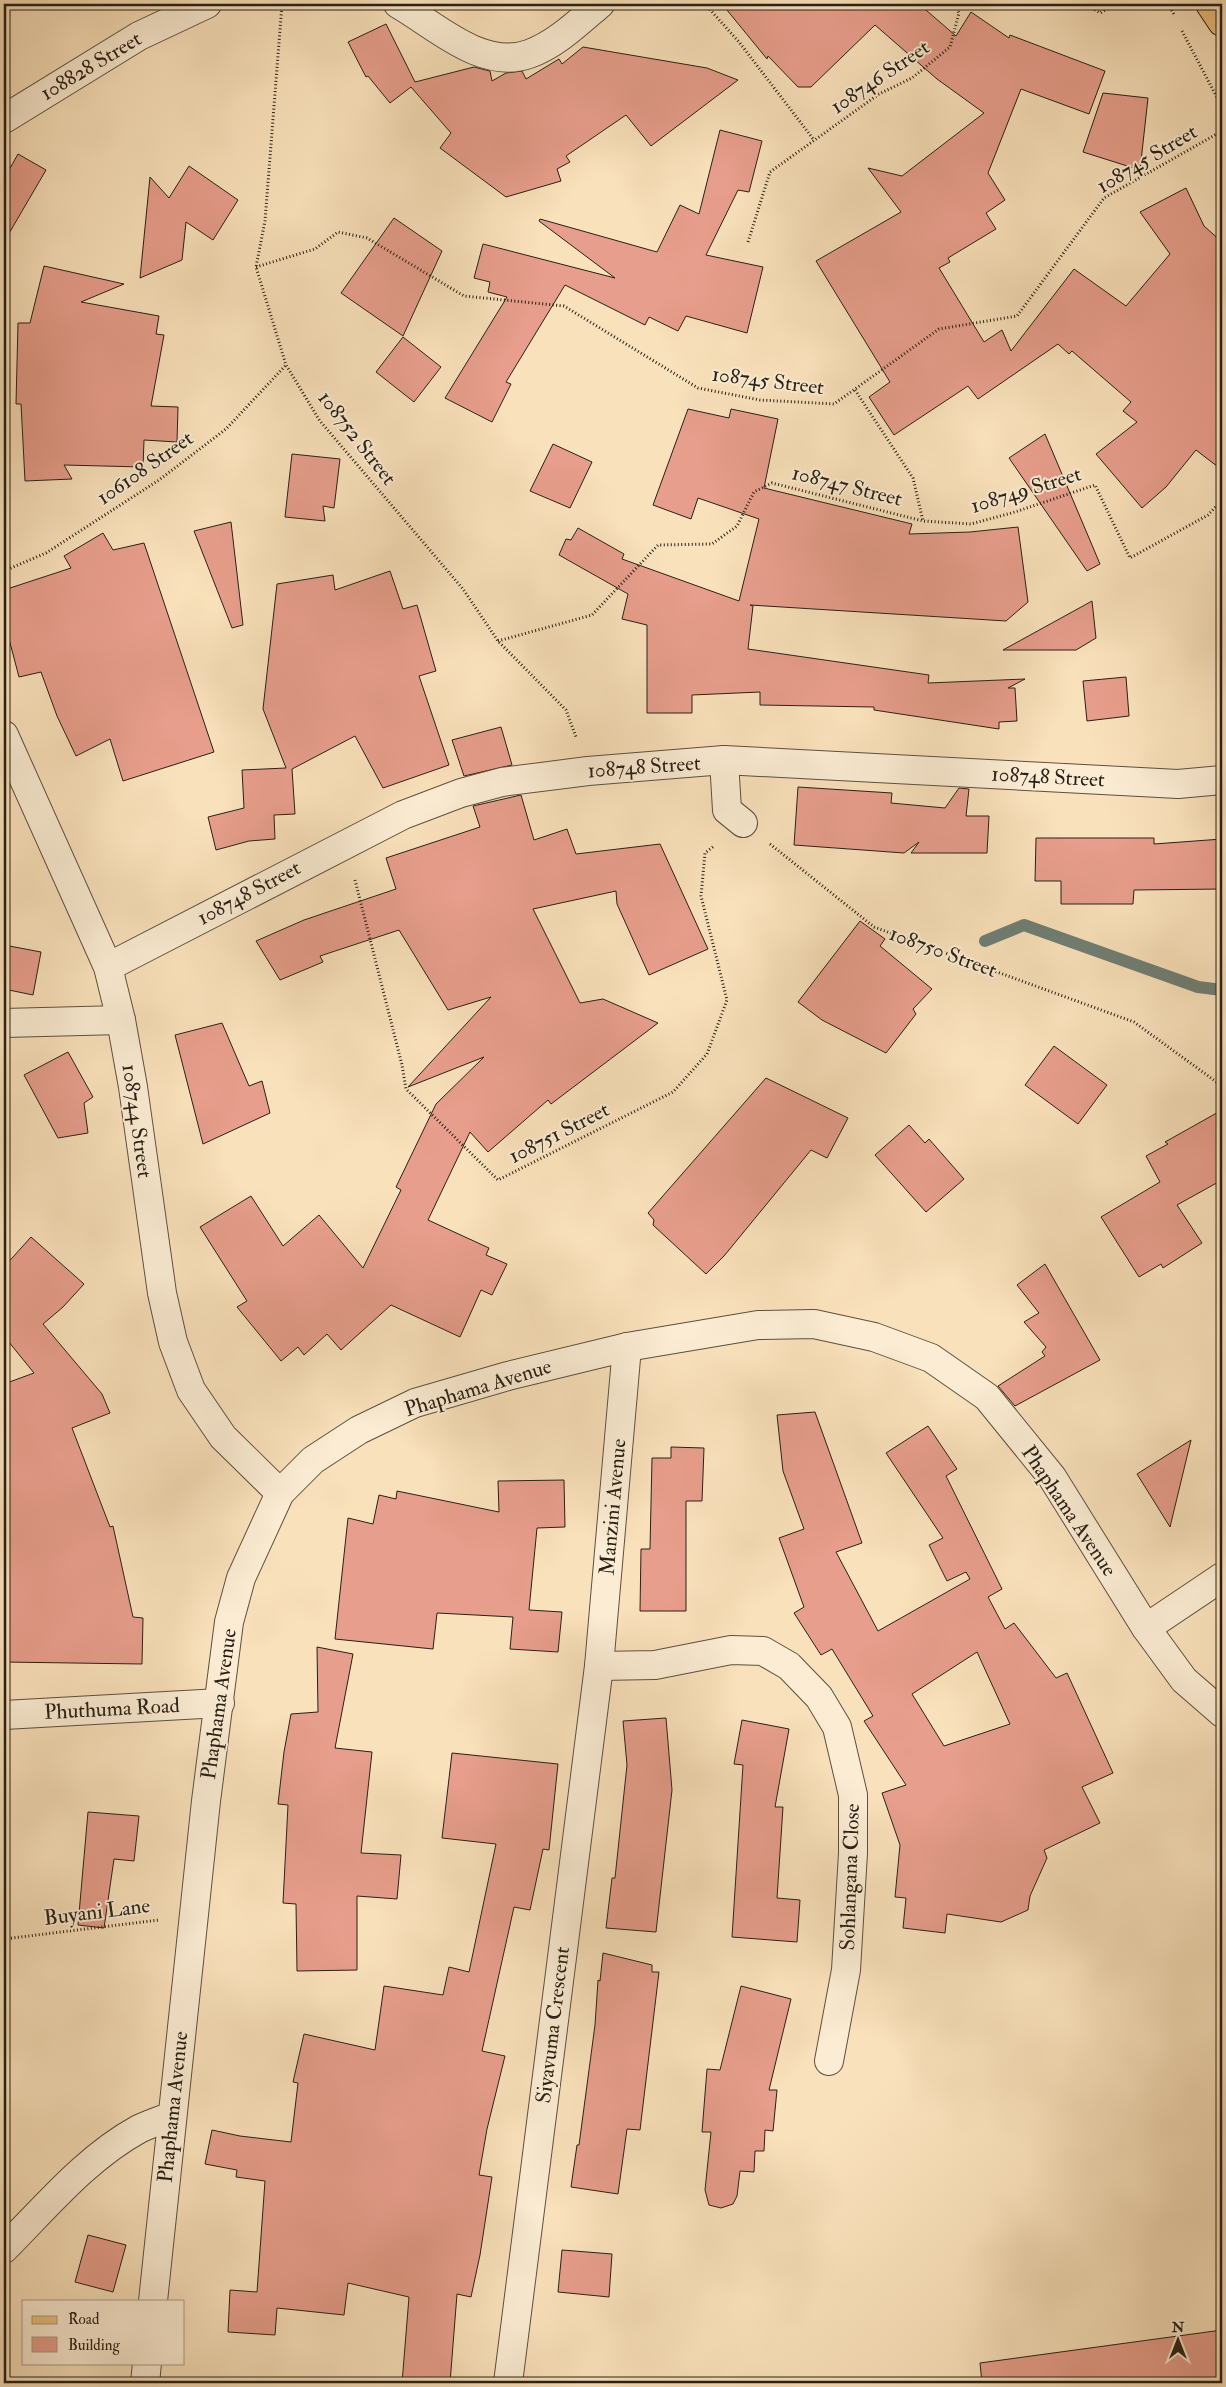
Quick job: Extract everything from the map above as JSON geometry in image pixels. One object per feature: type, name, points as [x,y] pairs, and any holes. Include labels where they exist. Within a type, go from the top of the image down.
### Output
[{"type":"main road","points":[[1210,4],[1222,22]]},
{"type":"street","name":"108828 Street","points":[[4,118],[139,36],[207,4]]},
{"type":"street","points":[[398,4],[466,46],[497,57],[514,58],[544,47],[600,4]]},
{"type":"street","name":"108744 Street","points":[[4,735],[108,967],[122,1020],[162,1293],[173,1342],[191,1390],[223,1437],[280,1493]]},
{"type":"street","points":[[724,760],[726,810],[743,823]]},
{"type":"street","name":"108748 Street","points":[[108,967],[403,815],[460,793],[502,782],[588,770],[724,760],[1178,784],[1222,780]]},
{"type":"street","points":[[4,1023],[122,1020]]},
{"type":"street","name":"Phaphama Avenue","points":[[153,2300],[194,1916],[229,1622],[241,1578],[280,1493],[312,1460],[359,1430],[415,1403],[508,1376],[627,1347],[758,1325],[814,1324],[874,1337],[931,1358],[987,1397],[1052,1477],[1146,1628],[1184,1680],[1222,1713]]},
{"type":"street","name":"Manzini Avenue","points":[[598,1666],[627,1347]]},
{"type":"street","points":[[1146,1628],[1222,1577]]},
{"type":"street","name":"Sohlangana Close","points":[[598,1666],[655,1665],[731,1650],[763,1651],[789,1666],[818,1697],[837,1727],[853,1795],[853,1853],[846,1970],[829,2061]]},
{"type":"street","name":"Siyavuma Crescent","points":[[508,2383],[598,1666]]},
{"type":"street","name":"Phuthuma Road","points":[[4,1715],[220,1703]]},
{"type":"street","points":[[4,2249],[88,2165],[141,2128],[172,2116]]},
{"type":"street","points":[[145,2383],[147,2364]]},
{"type":"path","name":"108752 Street","points":[[282,4],[265,221],[256,267],[286,365],[320,421],[463,590],[498,641],[566,710],[588,770]]},
{"type":"path","points":[[705,4],[739,42],[814,140]]},
{"type":"path","name":"108746 Street","points":[[748,242],[770,172],[879,94],[912,78],[950,47],[959,13],[954,4]]},
{"type":"path","points":[[1086,4],[1100,13],[1109,8],[1111,4]]},
{"type":"path","points":[[1168,4],[1177,21]]},
{"type":"path","points":[[1182,30],[1222,107]]},
{"type":"path","name":"108745 Street","points":[[256,267],[315,249],[338,232],[367,238],[464,296],[564,306],[698,388],[760,400],[834,404],[939,329],[1017,316],[1104,198],[1222,131]]},
{"type":"path","name":"106108 Street","points":[[4,571],[46,553],[159,480],[226,429],[286,365]]},
{"type":"path","name":"108747 Street","points":[[498,641],[592,615],[658,545],[712,544],[736,526],[754,492],[772,483],[924,521],[913,478],[855,390]]},
{"type":"path","name":"108749 Street","points":[[924,521],[971,524],[1015,512],[1095,485],[1130,558],[1208,515],[1222,500]]},
{"type":"path","name":"108751 Street","points":[[344,844],[402,1065],[406,1089],[498,1180],[673,1092],[707,1054],[727,1000],[700,896],[705,853],[743,823]]},
{"type":"path","name":"108750 Street","points":[[743,823],[874,927],[1134,1022],[1222,1086]]},
{"type":"path","name":"Buyani Lane","points":[[4,1939],[194,1916]]},
{"type":"building","points":[[722,4],[919,4],[956,36],[971,12],[1009,38],[1010,35],[1105,71],[1089,114],[1021,89],[988,173],[1005,200],[986,213],[996,229],[948,258],[950,262],[939,268],[984,342],[1002,330],[1011,351],[1074,269],[1126,306],[1170,254],[1140,212],[1186,188],[1204,226],[1222,242],[1222,470],[1196,450],[1166,487],[1142,508],[1096,454],[1137,422],[1123,411],[1131,402],[1072,351],[1069,354],[1058,344],[978,399],[968,386],[894,435],[869,397],[890,382],[816,261],[901,212],[868,168],[902,176],[984,113],[937,79],[875,25],[811,87],[798,87],[768,56],[767,59]]},
{"type":"building","points":[[386,24],[415,82],[474,67],[490,71],[492,81],[506,73],[522,71],[526,79],[559,59],[562,64],[583,47],[707,68],[738,80],[651,146],[626,115],[566,156],[570,162],[557,169],[561,181],[506,197],[440,148],[451,133],[411,87],[390,103],[368,76],[366,77],[348,42]]},
{"type":"building","points":[[1103,93],[1148,98],[1140,170],[1083,152]]},
{"type":"building","points":[[720,130],[762,141],[749,192],[738,190],[706,255],[763,267],[747,333],[686,316],[678,331],[649,317],[645,325],[565,285],[506,382],[511,384],[492,422],[445,398],[507,297],[488,292],[490,282],[474,278],[483,244],[615,278],[539,221],[540,219],[657,252],[680,205],[699,214]]},
{"type":"building","points":[[18,154],[46,170],[4,242],[4,179]]},
{"type":"building","points":[[189,166],[238,200],[213,240],[186,222],[182,260],[140,278],[150,177],[169,198]]},
{"type":"building","points":[[394,218],[442,251],[403,336],[341,293]]},
{"type":"building","points":[[44,266],[124,284],[81,302],[159,316],[156,334],[164,335],[151,406],[178,407],[177,442],[144,440],[143,467],[64,465],[72,479],[25,481],[21,404],[16,404],[18,323],[30,323]]},
{"type":"building","points":[[403,337],[441,367],[414,402],[376,372]]},
{"type":"building","points":[[688,409],[729,418],[731,409],[778,419],[764,488],[912,524],[909,534],[970,532],[1018,527],[1028,602],[1006,621],[750,605],[753,606],[748,649],[929,675],[928,683],[1025,679],[1008,688],[1015,688],[1017,721],[999,722],[999,729],[874,710],[874,707],[760,705],[760,692],[692,695],[692,713],[647,713],[647,625],[622,619],[628,594],[559,555],[566,539],[571,540],[578,528],[624,554],[622,559],[739,601],[759,519],[698,498],[691,519],[653,505]]},
{"type":"building","points":[[1045,434],[1100,564],[1087,571],[1009,458]]},
{"type":"building","points":[[553,444],[592,462],[570,508],[530,491]]},
{"type":"building","points":[[292,454],[340,459],[334,508],[323,506],[325,521],[285,517]]},
{"type":"building","points":[[231,522],[243,625],[232,628],[194,531]]},
{"type":"building","points":[[103,533],[113,550],[144,543],[214,752],[123,781],[110,739],[76,756],[57,716],[41,672],[19,677],[4,620],[4,590],[71,568],[64,556]]},
{"type":"building","points":[[390,571],[403,609],[417,605],[436,671],[419,676],[449,765],[383,788],[355,736],[292,769],[295,814],[274,815],[275,839],[249,841],[216,850],[208,817],[244,808],[242,770],[286,768],[263,709],[277,584],[333,575],[335,590]]},
{"type":"building","points":[[1092,601],[1096,638],[1076,650],[1003,650]]},
{"type":"building","points":[[1126,677],[1129,716],[1087,721],[1083,681]]},
{"type":"building","points":[[501,727],[512,765],[464,776],[452,740]]},
{"type":"building","points":[[798,787],[892,793],[891,803],[945,808],[959,788],[969,789],[966,816],[989,816],[987,853],[911,853],[919,842],[904,853],[794,845]]},
{"type":"building","points":[[521,795],[534,840],[567,829],[576,854],[660,844],[708,949],[649,975],[617,904],[616,891],[533,909],[580,1003],[603,999],[658,1023],[551,1104],[548,1100],[488,1152],[470,1132],[428,1220],[489,1248],[486,1255],[507,1264],[492,1295],[481,1290],[460,1337],[391,1305],[341,1350],[327,1334],[304,1355],[298,1347],[281,1361],[237,1307],[247,1301],[200,1227],[251,1196],[283,1246],[319,1215],[363,1268],[401,1190],[396,1187],[436,1104],[484,1057],[408,1087],[491,997],[448,1010],[399,930],[320,956],[323,962],[280,980],[256,941],[304,920],[396,889],[386,858],[480,827],[473,806]]},
{"type":"building","points":[[1036,838],[1154,838],[1154,844],[1222,839],[1222,889],[1134,890],[1133,904],[1061,904],[1061,881],[1035,881]]},
{"type":"building","points":[[860,921],[885,939],[880,946],[932,989],[913,1009],[916,1014],[886,1053],[822,1020],[798,1002]]},
{"type":"building","points":[[4,945],[41,952],[33,995],[4,989]]},
{"type":"building","points":[[222,1023],[249,1086],[262,1081],[270,1113],[203,1144],[175,1035]]},
{"type":"building","points":[[1054,1046],[1107,1085],[1078,1124],[1025,1085]]},
{"type":"building","points":[[68,1052],[93,1097],[84,1103],[88,1133],[58,1138],[24,1075]]},
{"type":"building","points":[[766,1078],[848,1118],[827,1158],[811,1150],[724,1256],[706,1274],[653,1225],[654,1220],[648,1213]]},
{"type":"building","points":[[1222,1110],[1222,1180],[1177,1205],[1202,1243],[1163,1268],[1161,1264],[1139,1277],[1101,1217],[1160,1182],[1146,1156],[1168,1144],[1165,1142]]},
{"type":"building","points":[[909,1125],[925,1143],[929,1139],[964,1179],[926,1212],[875,1155]]},
{"type":"building","points":[[31,1237],[84,1284],[63,1307],[43,1324],[102,1394],[110,1413],[72,1428],[110,1527],[113,1526],[133,1617],[143,1618],[142,1664],[4,1662],[4,1384],[34,1373],[4,1336],[4,1267]]},
{"type":"building","points":[[1045,1264],[1100,1360],[1015,1406],[998,1386],[1045,1356],[1042,1352],[1046,1347],[1024,1322],[1039,1313],[1017,1285]]},
{"type":"building","points":[[815,1412],[862,1543],[836,1552],[878,1631],[970,1579],[966,1572],[947,1581],[929,1545],[943,1538],[886,1453],[928,1426],[957,1469],[946,1476],[1002,1589],[988,1597],[1005,1629],[1014,1623],[1056,1678],[1067,1673],[1113,1773],[1082,1787],[1100,1823],[1044,1850],[1047,1858],[1030,1896],[1028,1910],[1001,1922],[947,1914],[945,1933],[903,1928],[906,1898],[895,1897],[900,1845],[882,1793],[906,1785],[864,1721],[873,1716],[832,1649],[821,1655],[794,1613],[804,1607],[779,1538],[804,1529],[783,1471],[777,1415]],"holes":[[[977,1652],[1010,1724],[944,1746],[912,1694]]]},
{"type":"building","points":[[1191,1440],[1170,1527],[1137,1474]]},
{"type":"building","points":[[671,1447],[704,1448],[702,1501],[686,1501],[686,1611],[640,1611],[641,1549],[650,1549],[652,1458],[671,1458]]},
{"type":"building","points":[[564,1480],[565,1527],[537,1528],[529,1610],[562,1612],[558,1652],[510,1649],[513,1617],[437,1613],[433,1649],[335,1639],[348,1518],[373,1524],[379,1495],[396,1499],[397,1491],[499,1512],[498,1481]]},
{"type":"building","points":[[317,1647],[353,1654],[335,1748],[372,1752],[361,1853],[401,1855],[397,1899],[357,1896],[357,1970],[297,1971],[296,1904],[283,1903],[288,1805],[278,1804],[284,1752],[291,1714],[318,1712]]},
{"type":"building","points":[[666,1718],[672,1790],[656,1932],[606,1928],[612,1878],[615,1878],[627,1765],[623,1721]]},
{"type":"building","points":[[742,1720],[789,1729],[775,1807],[783,1807],[777,1898],[800,1900],[797,1942],[732,1937],[743,1765],[734,1764]]},
{"type":"building","points":[[452,1753],[558,1764],[549,1850],[543,1849],[530,1910],[514,1907],[482,2051],[505,2056],[487,2129],[479,2175],[492,2177],[480,2255],[471,2297],[457,2294],[450,2383],[402,2383],[409,2297],[348,2283],[344,2315],[277,2308],[275,2335],[228,2332],[230,2290],[257,2292],[265,2181],[236,2177],[237,2170],[205,2164],[212,2130],[240,2136],[291,2142],[298,2083],[293,2082],[304,2034],[375,2050],[384,1986],[443,1995],[449,1967],[469,1972],[496,1844],[442,1838]]},
{"type":"building","points":[[88,1812],[139,1816],[134,1861],[114,1859],[104,1928],[78,1925]]},
{"type":"building","points":[[603,1953],[652,1965],[652,1972],[659,1972],[640,2130],[627,2129],[618,2194],[571,2187],[577,2145],[579,2145],[595,2025],[598,1980],[600,1981]]},
{"type":"building","points":[[741,1986],[791,1999],[769,2090],[777,2090],[773,2131],[765,2130],[764,2151],[755,2151],[754,2172],[740,2171],[737,2196],[733,2204],[721,2208],[709,2205],[705,2190],[711,2132],[702,2132],[707,2069],[720,2070]]},
{"type":"building","points":[[88,2235],[126,2245],[113,2292],[75,2282]]},
{"type":"building","points":[[562,2250],[612,2254],[609,2297],[558,2292]]},
{"type":"building","points":[[1222,2330],[1222,2383],[982,2383],[980,2363]]},
{"type":"waterway","points":[[985,941],[1024,925],[1198,987],[1222,990]]}]
